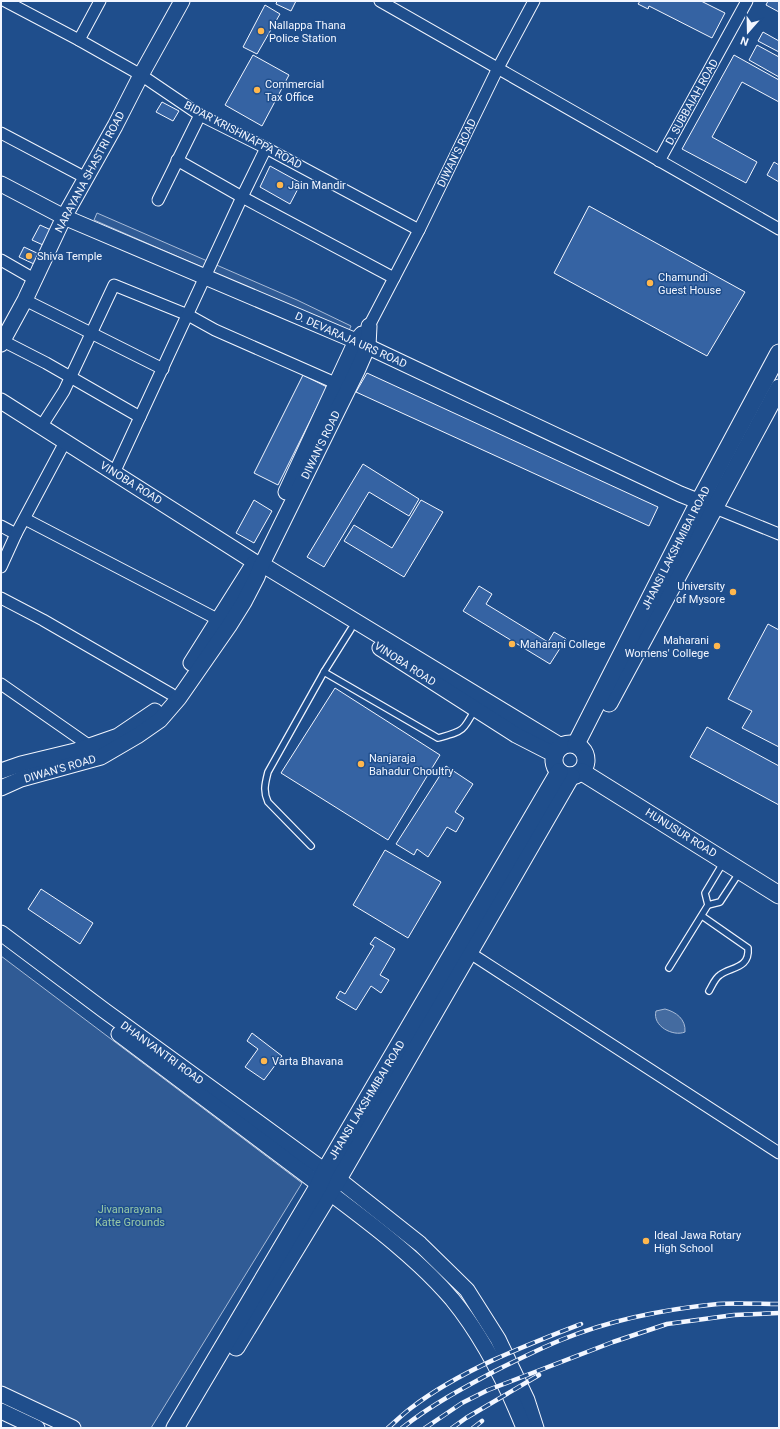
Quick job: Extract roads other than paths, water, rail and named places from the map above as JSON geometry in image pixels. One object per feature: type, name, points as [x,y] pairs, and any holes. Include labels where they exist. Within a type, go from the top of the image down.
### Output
[{"type":"main road","name":"JHANSI LAKSHMIBAI ROAD","points":[[175,1428],[470,953],[572,760],[699,502],[779,353]]},
{"type":"main road","name":"JHANSI LAKSHMIBAI ROAD","points":[[188,1428],[328,1182],[572,760],[715,508],[779,388]]},
{"type":"main road","name":"HUNUSUR ROAD","points":[[572,760],[724,861],[779,895]]},
{"type":"main road","points":[[572,760],[779,882]]},
{"type":"street","name":"BIDAR KRISHNAPPA ROAD","points":[[5,1],[79,40],[140,75],[200,115],[266,148],[419,230]]},
{"type":"street","points":[[79,40],[100,1]]},
{"type":"street","name":"NARAYANA SHASTRI ROAD","points":[[2,343],[25,300],[64,217],[115,126],[140,75],[182,1]]},
{"type":"street","points":[[380,1],[779,229]]},
{"type":"street","name":"DIWAN'S ROAD","points":[[1,788],[22,779],[101,757],[137,736],[160,720],[179,698],[229,626],[257,577],[258,564],[369,326],[419,230],[498,68],[534,1]]},
{"type":"street","name":"D. SUBBAIAH ROAD","points":[[659,161],[747,1]]},
{"type":"street","points":[[158,200],[200,115]]},
{"type":"street","points":[[1,133],[86,178]]},
{"type":"street","points":[[114,473],[266,148]]},
{"type":"street","points":[[177,160],[242,197],[394,278]]},
{"type":"street","name":"D. DEVARAJA URS ROAD","points":[[1,184],[64,217],[362,343],[699,502],[715,508]]},
{"type":"street","points":[[1,260],[34,279]]},
{"type":"street","points":[[41,427],[64,392],[114,285],[188,315],[215,330],[342,386]]},
{"type":"street","points":[[25,300],[162,369]]},
{"type":"street","points":[[2,343],[71,377],[140,417]]},
{"type":"street","name":"VINOBA ROAD","points":[[1,401],[258,564],[268,568],[572,760]]},
{"type":"street","points":[[1,567],[16,534],[66,442]]},
{"type":"street","points":[[715,508],[779,534]]},
{"type":"street","points":[[25,519],[219,620]]},
{"type":"street","points":[[1,526],[16,534]]},
{"type":"street","points":[[1,771],[21,764],[75,751],[118,736],[152,714],[171,694],[219,620],[258,564]]},
{"type":"street","name":"VINOBA ROAD","points":[[258,564],[264,574],[516,735],[572,760]]},
{"type":"street","points":[[1,598],[43,620],[171,694]]},
{"type":"street","points":[[1,684],[90,746]]},
{"type":"street","name":"DHANVANTRI ROAD","points":[[1,933],[102,1015]]},
{"type":"street","name":"DHANVANTRI ROAD","points":[[1,945],[102,1015],[328,1182]]},
{"type":"street","points":[[470,953],[778,1149]]},
{"type":"street","points":[[328,1182],[409,1256],[452,1299],[482,1342],[514,1403],[524,1428]]},
{"type":"street","points":[[328,1182],[420,1244],[467,1290],[498,1339],[528,1400],[536,1428]]},
{"type":"street","points":[[1,1394],[73,1428]]},
{"type":"street","points":[[1,1411],[38,1428]]},
{"type":"lane","points":[[311,846],[268,802],[264,794],[264,785],[268,772],[324,672],[351,629]]},
{"type":"lane","points":[[324,672],[438,738],[459,732],[466,726],[475,708]]},
{"type":"lane","points":[[669,968],[702,916],[708,904],[705,893],[724,861]]},
{"type":"lane","points":[[708,904],[720,902],[740,871]]},
{"type":"lane","points":[[702,916],[748,948],[744,962],[734,969],[719,975],[708,991]]},
{"type":"railway","points":[[402,1428],[436,1404],[483,1377],[536,1351],[580,1333],[638,1316],[678,1309],[718,1304],[779,1304]]},
{"type":"railway","points":[[425,1428],[462,1403],[488,1390],[613,1342],[667,1324],[734,1315],[779,1313]]},
{"type":"railway","points":[[388,1428],[408,1410],[430,1394],[451,1382],[515,1350],[581,1324]]},
{"type":"railway","points":[[452,1428],[466,1418],[539,1375]]},
{"type":"railway","points":[[473,1428],[482,1421]]},
{"type":"place","name":"Nallappa Thana Police Station","points":[[261,31]]},
{"type":"place","name":"Commercial Tax Office","points":[[257,90]]},
{"type":"place","name":"Jain Mandir","points":[[280,185]]},
{"type":"place","name":"Shiva Temple","points":[[29,256]]},
{"type":"place","name":"Chamundi Guest House","points":[[650,283]]},
{"type":"place","name":"University of Mysore","points":[[733,592]]},
{"type":"place","name":"Maharani College","points":[[512,644]]},
{"type":"place","name":"Maharani Womens' College","points":[[717,646]]},
{"type":"place","name":"Nanjaraja Bahadur Choultry","points":[[361,764]]},
{"type":"place","name":"Varta Bhavana","points":[[264,1061]]},
{"type":"place","name":"Ideal Jawa Rotary High School","points":[[646,1241]]},
{"type":"park label","name":"Jivanarayana Katte Grounds","points":[[130,1215]]}]
